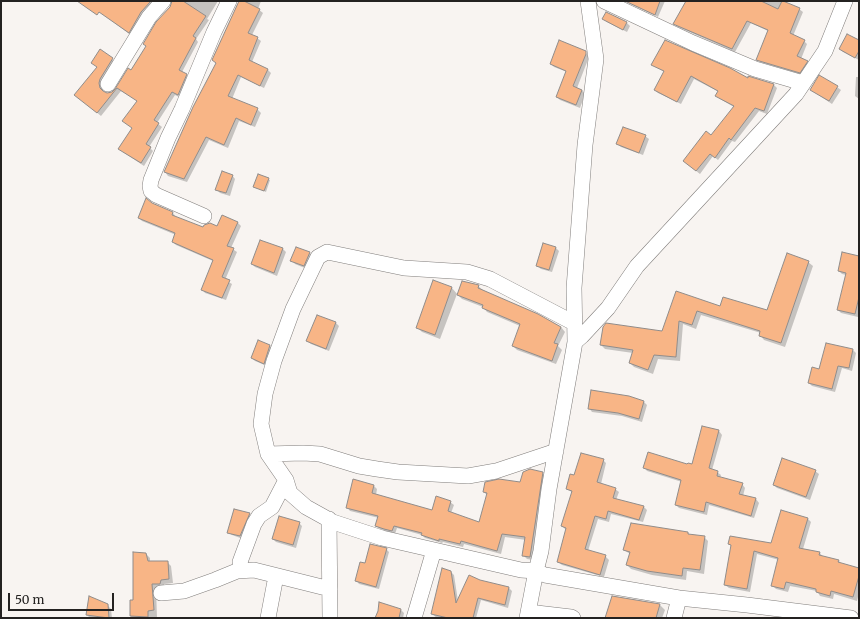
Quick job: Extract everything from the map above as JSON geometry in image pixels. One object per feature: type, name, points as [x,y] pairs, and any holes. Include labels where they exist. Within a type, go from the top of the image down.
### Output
[{"type":"street","points":[[108,84],[149,17],[163,1]]},
{"type":"street","points":[[204,216],[156,195],[151,191],[150,186],[168,138],[229,1]]},
{"type":"street","points":[[573,618],[528,615],[541,551],[556,451],[575,342],[574,288],[585,145],[596,59],[588,1]]},
{"type":"street","points":[[604,1],[694,43],[755,69],[803,84]]},
{"type":"street","points":[[575,342],[608,308],[637,266],[796,94],[825,51],[845,1]]},
{"type":"street","points":[[574,323],[490,279],[467,272],[404,268],[327,252],[318,257],[293,309],[274,361],[265,394],[261,424],[268,454],[286,480],[290,493],[306,507],[329,519],[382,538],[521,570],[536,571],[545,575],[679,598],[851,618]]},
{"type":"street","points":[[268,454],[320,454],[359,466],[377,469],[398,472],[468,476],[496,471],[556,451]]},
{"type":"street","points":[[240,562],[254,524],[259,516],[272,507],[286,480]]},
{"type":"street","points":[[329,519],[330,618]]},
{"type":"street","points":[[414,618],[434,550]]},
{"type":"street","points":[[161,593],[184,591],[237,571],[254,570],[330,589]]},
{"type":"street","points":[[268,618],[276,576]]},
{"type":"street","points":[[674,618],[679,598]]},
{"type":"building","points":[[77,1],[151,1],[141,12],[129,33],[99,12],[97,15]]},
{"type":"building","points":[[172,1],[183,1],[206,16],[193,36],[196,38],[179,70],[187,74],[178,95],[172,92],[154,120],[159,123],[146,144],[151,147],[141,163],[118,149],[132,128],[122,121],[137,101],[117,88],[97,113],[74,95],[97,67],[91,63],[100,49],[113,58],[100,79],[100,88],[107,93],[112,92],[128,68],[131,70],[146,46],[143,44],[156,22],[170,7]]},
{"type":"building","points":[[239,1],[244,1],[260,9],[248,33],[258,37],[249,60],[268,69],[260,86],[238,75],[228,96],[258,108],[251,125],[236,118],[224,145],[206,137],[184,179],[164,172],[193,107],[216,63],[212,60]]},
{"type":"building","points":[[625,1],[660,1],[655,15]]},
{"type":"building","points":[[686,1],[761,1],[778,9],[783,1],[800,8],[790,33],[805,40],[797,56],[808,61],[800,73],[756,60],[768,30],[747,21],[732,49],[673,24]]},
{"type":"building","points":[[606,12],[627,22],[623,30],[602,19]]},
{"type":"building","points":[[847,34],[859,40],[859,51],[855,58],[839,49]]},
{"type":"building","points":[[559,40],[586,51],[573,86],[582,90],[576,105],[556,97],[566,71],[550,64]]},
{"type":"building","points":[[665,40],[730,68],[748,78],[748,76],[774,84],[764,111],[755,108],[731,140],[729,138],[715,158],[710,154],[696,171],[683,161],[706,131],[711,135],[734,106],[715,96],[718,91],[691,76],[677,102],[654,90],[664,71],[651,65]]},
{"type":"building","points":[[819,75],[838,86],[829,101],[810,90]]},
{"type":"building","points":[[623,127],[646,135],[639,153],[616,144]]},
{"type":"building","points":[[222,171],[233,175],[226,193],[215,190]]},
{"type":"building","points":[[258,174],[269,178],[264,191],[253,187]]},
{"type":"building","points":[[146,198],[152,203],[173,212],[172,215],[203,227],[204,225],[210,223],[217,226],[222,215],[238,222],[227,246],[234,248],[222,277],[230,280],[222,298],[201,290],[213,260],[172,242],[175,233],[138,218]]},
{"type":"building","points":[[260,240],[283,248],[274,273],[251,264]]},
{"type":"building","points":[[543,243],[556,247],[549,270],[536,266]]},
{"type":"building","points":[[296,247],[310,252],[304,266],[290,261]]},
{"type":"building","points":[[842,252],[859,256],[859,297],[855,314],[837,310],[846,273],[838,271]]},
{"type":"building","points":[[787,253],[809,261],[781,343],[759,336],[760,331],[697,311],[692,325],[679,321],[676,357],[654,355],[648,370],[629,363],[633,350],[600,345],[603,327],[606,323],[662,331],[676,291],[720,306],[723,297],[767,310]]},
{"type":"building","points":[[433,280],[452,287],[435,335],[416,328]]},
{"type":"building","points":[[462,281],[479,285],[478,288],[538,314],[561,327],[554,343],[558,344],[552,361],[512,346],[520,324],[482,308],[483,305],[457,295]]},
{"type":"building","points":[[317,315],[336,322],[326,349],[306,341]]},
{"type":"building","points":[[258,340],[270,345],[264,364],[251,358]]},
{"type":"building","points":[[826,343],[853,349],[849,368],[838,366],[832,389],[808,383],[812,367],[819,369]]},
{"type":"building","points":[[591,390],[629,396],[644,401],[639,419],[618,413],[588,409]]},
{"type":"building","points":[[702,426],[719,430],[709,468],[718,471],[717,476],[743,483],[739,494],[756,498],[751,516],[706,502],[704,512],[675,505],[681,480],[643,468],[648,452],[687,464],[692,464]]},
{"type":"building","points":[[581,453],[604,459],[597,482],[616,488],[613,498],[644,506],[639,520],[608,511],[606,519],[595,516],[585,549],[606,555],[600,575],[557,562],[566,528],[561,526],[572,491],[566,489],[570,474],[574,475]]},
{"type":"building","points":[[782,458],[816,470],[806,497],[773,485]]},
{"type":"building","points":[[530,469],[543,472],[530,557],[522,556],[525,537],[502,534],[497,551],[461,541],[460,544],[439,539],[439,541],[421,535],[422,533],[394,526],[392,531],[384,529],[375,526],[378,516],[346,508],[353,479],[374,485],[372,493],[432,510],[436,496],[451,501],[448,511],[479,522],[487,493],[483,492],[485,482],[499,479],[520,482],[523,472]]},
{"type":"building","points":[[234,509],[250,513],[240,536],[227,533]]},
{"type":"building","points":[[781,510],[808,518],[799,548],[820,552],[819,555],[839,560],[838,562],[859,568],[859,576],[853,597],[831,591],[830,596],[816,592],[816,589],[786,582],[784,589],[771,586],[778,558],[754,551],[747,589],[724,585],[731,545],[728,544],[730,536],[771,543]]},
{"type":"building","points":[[279,516],[300,522],[293,545],[272,539]]},
{"type":"building","points":[[631,523],[705,536],[700,570],[683,568],[682,576],[647,571],[626,565],[630,552],[623,550]]},
{"type":"building","points":[[370,544],[387,548],[376,587],[355,581],[360,562],[365,563]]},
{"type":"building","points":[[133,552],[146,553],[148,561],[168,561],[169,579],[161,580],[160,584],[152,584],[154,610],[148,611],[148,617],[130,616],[130,600],[133,600]]},
{"type":"building","points":[[442,568],[451,571],[456,603],[469,575],[480,580],[509,587],[505,605],[478,598],[473,618],[448,618],[431,614]]},
{"type":"building","points":[[89,596],[108,604],[109,618],[86,615]]},
{"type":"building","points":[[612,596],[660,604],[656,618],[605,618]]},
{"type":"building","points":[[379,602],[401,609],[399,618],[375,618],[378,611]]}]
